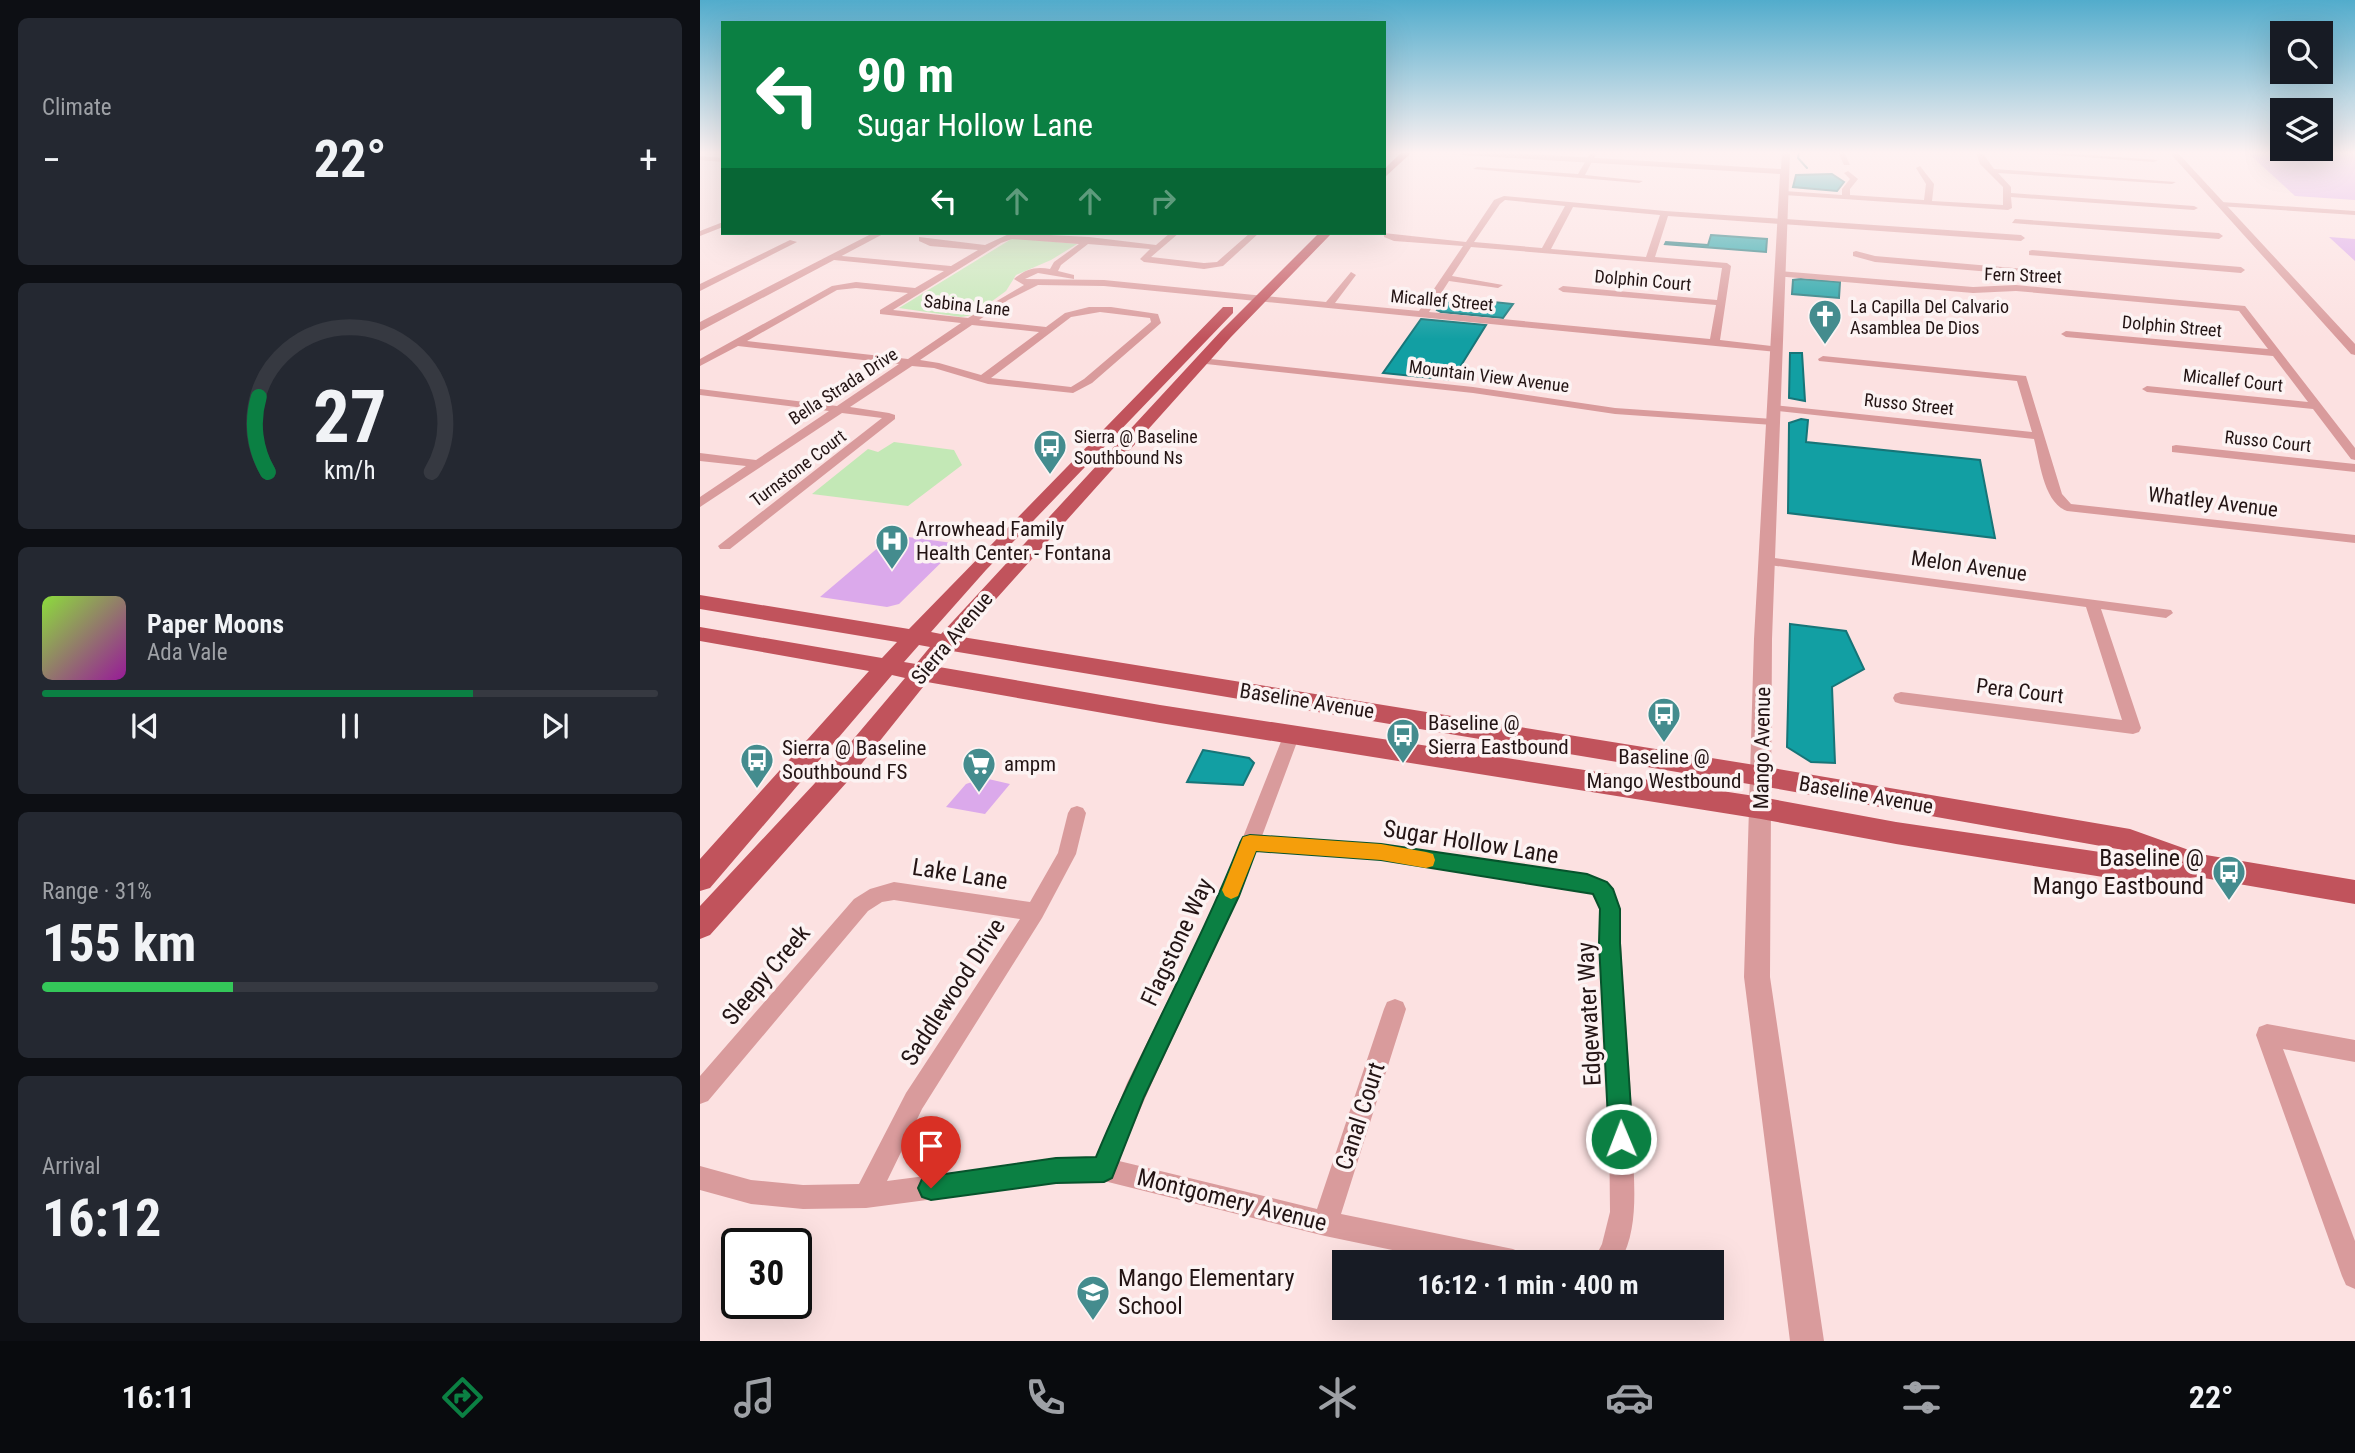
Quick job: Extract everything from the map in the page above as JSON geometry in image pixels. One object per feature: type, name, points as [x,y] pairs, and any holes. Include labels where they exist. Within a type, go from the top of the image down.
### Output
[{"type":"main road","name":"Sierra Avenue","points":[[700,926],[830,784],[947,642],[1201,362],[1252,297],[1306,235]]},
{"type":"main road","name":"Sierra Avenue","points":[[700,879],[1006,536],[1252,297],[1324,235]]},
{"type":"main road","name":"Baseline Avenue","points":[[700,602],[1761,776],[2130,841],[2200,866],[2355,892]]},
{"type":"main road","name":"Baseline Avenue","points":[[700,634],[1292,734],[2141,871],[2200,866]]},
{"type":"street","points":[[1421,316],[1490,215]]},
{"type":"street","points":[[1545,251],[1564,215]]},
{"type":"street","points":[[1650,259],[1664,215]]},
{"type":"street","points":[[1691,215],[2021,238]]},
{"type":"street","name":"Mango Avenue","points":[[1782,215],[1767,561],[1757,977],[1807,1341]]},
{"type":"street","points":[[2012,215],[2021,238],[2032,253],[2045,290]]},
{"type":"street","points":[[2231,215],[2355,351]]},
{"type":"street","points":[[2015,221],[2219,236]]},
{"type":"street","points":[[702,232],[721,225]]},
{"type":"street","points":[[700,327],[876,235]]},
{"type":"street","points":[[930,235],[922,239],[930,243],[987,248]]},
{"type":"street","name":"Bella Strada Drive","points":[[700,503],[836,409],[911,363],[1005,298],[1051,278],[1057,264],[1097,235]]},
{"type":"street","points":[[1172,235],[1144,259],[1204,266],[1220,264],[1253,235]]},
{"type":"street","points":[[1387,235],[1394,238],[1727,266],[1714,343]]},
{"type":"street","points":[[700,363],[835,288],[856,285],[917,291],[1011,236],[1155,247]]},
{"type":"street","points":[[700,288],[793,242]]},
{"type":"street","name":"Bella Strada Drive","points":[[1005,298],[1024,275],[1072,252]]},
{"type":"street","points":[[2032,253],[2241,270]]},
{"type":"street","points":[[1856,254],[1875,259],[2037,273]]},
{"type":"street","points":[[834,257],[954,269]]},
{"type":"street","name":"Micallef Street","points":[[1024,275],[1044,270],[1104,283]]},
{"type":"street","name":"Fern Street","points":[[1779,274],[1973,290],[2045,290],[2242,308],[2355,456]]},
{"type":"street","points":[[1024,275],[1023,282],[1037,283]]},
{"type":"street","points":[[1329,304],[1351,275]]},
{"type":"street","points":[[1447,278],[1498,285]]},
{"type":"street","name":"Micallef Street","points":[[1037,283],[1104,283],[1776,349]]},
{"type":"street","name":"Dolphin Court","points":[[1563,289],[1721,303]]},
{"type":"street","name":"Sabina Lane","points":[[917,291],[883,312],[1048,330]]},
{"type":"street","points":[[736,343],[935,365],[983,379],[1014,386],[1073,390],[1088,381],[1156,323],[1155,316],[1080,310],[1068,315],[983,379]]},
{"type":"street","name":"Dolphin Street","points":[[2066,334],[2276,352]]},
{"type":"street","points":[[1823,359],[2022,378],[2039,436]]},
{"type":"street","name":"Mountain View Avenue","points":[[1201,362],[1473,390],[1615,411],[1774,415]]},
{"type":"street","name":"Micallef Court","points":[[2147,389],[2316,405]]},
{"type":"street","points":[[700,392],[836,409]]},
{"type":"street","name":"Turnstone Court","points":[[724,546],[891,417],[836,409]]},
{"type":"street","name":"Russo Street","points":[[1774,415],[2039,436]]},
{"type":"street","name":"Whatley Avenue","points":[[2039,436],[2056,495],[2067,506],[2355,539]]},
{"type":"street","name":"Russo Court","points":[[2176,449],[2355,468]]},
{"type":"street","points":[[700,457],[757,464]]},
{"type":"street","name":"Melon Avenue","points":[[1767,561],[2166,613]]},
{"type":"street","name":"Pera Court","points":[[1901,698],[2133,728],[2092,604]]},
{"type":"street","name":"Flagstone Way","points":[[1104,1169],[1135,1091],[1229,896],[1292,734]]},
{"type":"street","name":"Saddlewood Drive","points":[[866,1196],[915,1101],[1035,912],[1067,854],[1077,813]]},
{"type":"street","name":"Sugar Hollow Lane","points":[[1250,843],[1381,852],[1587,883],[1600,888]]},
{"type":"street","name":"Edgewater Way","points":[[1600,888],[1610,909],[1609,943],[1621,1115],[1622,1212],[1613,1250]]},
{"type":"street","name":"Lake Lane","points":[[877,895],[894,891],[1035,912]]},
{"type":"street","name":"Sleepy Creek","points":[[700,1093],[794,986],[842,925],[861,905],[877,895]]},
{"type":"street","name":"Canal Court","points":[[1325,1223],[1395,1009]]},
{"type":"street","points":[[2355,1051],[2267,1035],[2355,1276]]},
{"type":"street","name":"Montgomery Avenue","points":[[700,1178],[751,1192],[803,1197],[866,1196],[1056,1171],[1104,1169],[1325,1223],[1455,1250]]},
{"type":"green space","points":[[1013,238],[1077,244],[1051,260],[1016,275],[1006,291],[973,315],[961,317],[899,308]]},
{"type":"green space","points":[[894,442],[954,450],[962,465],[908,506],[812,494],[868,449],[878,452]]},
{"type":"water","points":[[1711,235],[1767,239],[1766,252],[1665,244],[1708,245]]},
{"type":"water","points":[[1793,280],[1840,282],[1839,298],[1792,294]]},
{"type":"water","points":[[1445,297],[1513,304],[1503,318],[1441,312],[1437,310]]},
{"type":"water","points":[[1421,319],[1486,325],[1452,380],[1383,373]]},
{"type":"water","points":[[1790,353],[1802,353],[1805,401],[1789,398]]},
{"type":"water","points":[[1808,420],[1806,442],[1980,460],[1995,538],[1788,513],[1789,423]]},
{"type":"water","points":[[1790,624],[1846,631],[1864,669],[1832,687],[1835,763],[1811,762],[1787,747]]},
{"type":"water","points":[[1203,750],[1249,758],[1254,763],[1243,785],[1187,782]]},
{"type":"building","points":[[2329,237],[2355,239],[2355,261]]},
{"type":"building","name":"Arrowhead Family Health Center - Fontana","points":[[893,535],[960,544],[899,604],[887,607],[820,597]]},
{"type":"building","name":"ampm","points":[[984,778],[1010,784],[985,814],[946,807],[966,784]]},
{"type":"slow traffic","points":[[1231,890],[1250,843],[1381,852],[1426,860]]},
{"type":"place","name":"La Capilla Del Calvario Asamblea De Dios","points":[[1825,346]]},
{"type":"place","name":"Sierra @ Baseline Southbound Ns","points":[[1050,476]]},
{"type":"place","name":"Arrowhead Family Health Center - Fontana","points":[[892,571]]},
{"type":"place","name":"Baseline @ Mango Westbound","points":[[1664,744]]},
{"type":"place","name":"Baseline @ Sierra Eastbound","points":[[1403,765]]},
{"type":"place","name":"Sierra @ Baseline Southbound FS","points":[[757,790]]},
{"type":"place","name":"ampm","points":[[979,794]]},
{"type":"place","name":"Baseline @ Mango Eastbound","points":[[2229,902]]},
{"type":"place","name":"Mango Elementary School","points":[[1093,1322]]},
{"type":"route","points":[[931,1188],[1056,1171],[1104,1169],[1135,1091],[1229,896],[1250,843],[1381,852],[1587,883],[1600,888],[1610,909],[1609,943],[1621,1139]]}]
